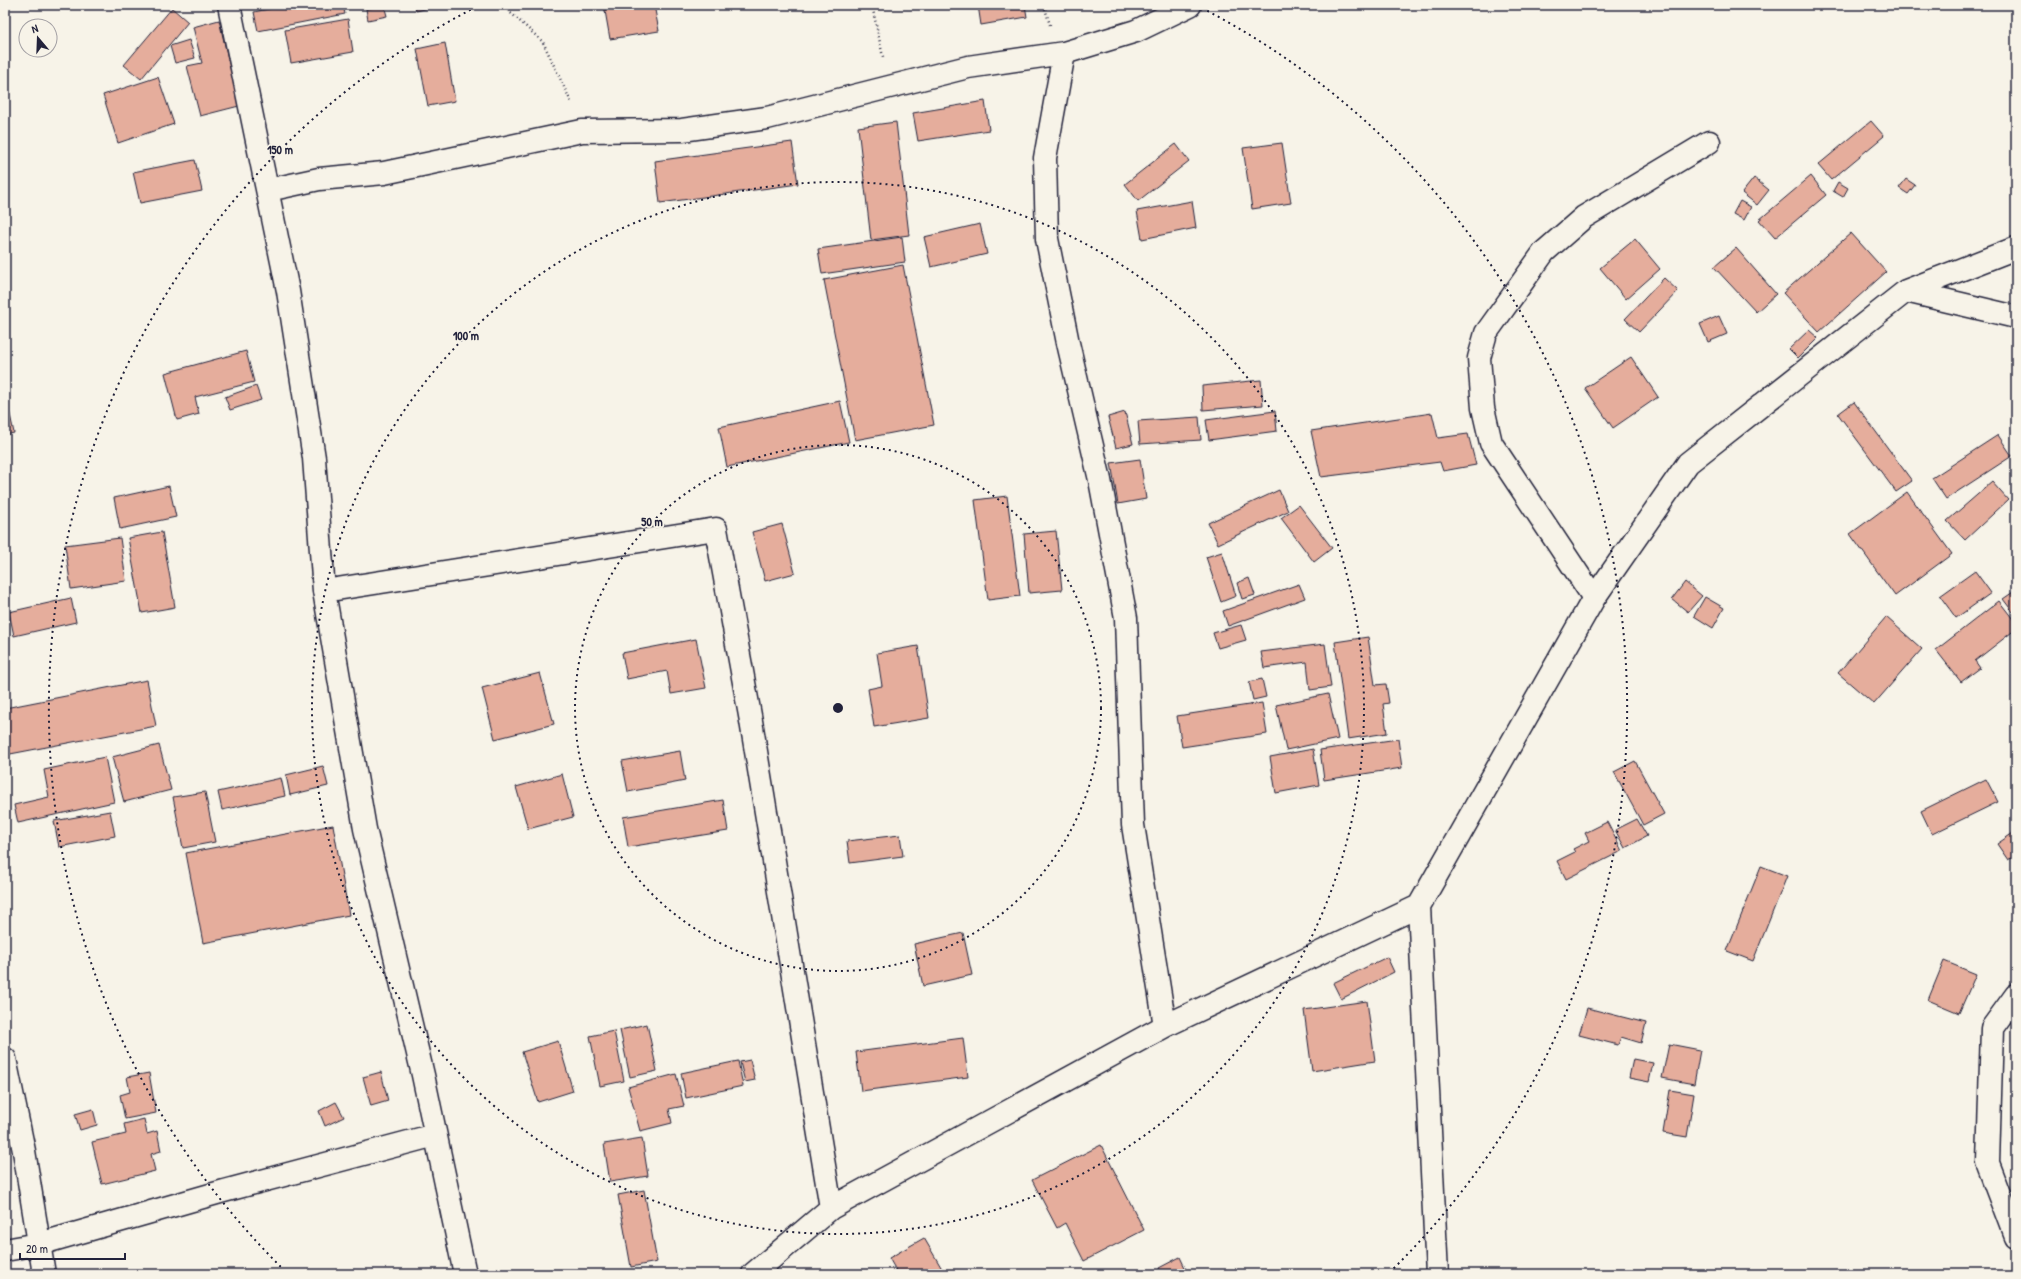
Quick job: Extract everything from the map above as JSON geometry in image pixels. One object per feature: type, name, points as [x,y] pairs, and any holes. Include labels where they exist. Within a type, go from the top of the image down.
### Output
[{"type":"street","points":[[229,5],[288,291],[314,458],[324,591],[365,829],[423,1075],[434,1135],[465,1274]]},
{"type":"street","points":[[268,190],[319,179],[384,173],[582,131],[682,130],[767,118],[968,67],[1064,53],[1136,31],[1190,5]]},
{"type":"street","points":[[1064,53],[1045,158],[1047,239],[1068,343],[1100,480],[1126,618],[1132,826],[1166,1026]]},
{"type":"street","points":[[1594,598],[1491,444],[1483,408],[1479,358],[1486,333],[1544,252],[1584,217],[1709,142]]},
{"type":"street","points":[[1437,1274],[1419,906],[1594,598],[1688,463],[1906,291],[2016,248]]},
{"type":"street","points":[[1906,291],[2016,317]]},
{"type":"street","points":[[324,591],[716,529],[751,721],[831,1208]]},
{"type":"street","points":[[753,1274],[831,1208],[1166,1026],[1419,906]]},
{"type":"street","points":[[2016,994],[1992,1028],[1988,1162],[2016,1237]]},
{"type":"street","points":[[5,1059],[24,1151],[44,1274]]},
{"type":"street","points":[[5,1250],[39,1244],[224,1191],[434,1135]]},
{"type":"path","points":[[502,5],[543,42],[571,99],[582,131]]},
{"type":"path","points":[[872,5],[884,60],[886,89]]},
{"type":"building","points":[[288,5],[343,5],[345,14],[258,31],[254,12]]},
{"type":"building","points":[[384,5],[387,16],[368,20],[366,9]]},
{"type":"building","points":[[415,5],[443,5],[416,11]]},
{"type":"building","points":[[604,5],[654,5],[659,31],[610,39]]},
{"type":"building","points":[[978,5],[1025,5],[1027,17],[981,25]]},
{"type":"building","points":[[172,8],[188,22],[141,79],[124,65]]},
{"type":"building","points":[[348,19],[353,52],[291,63],[285,30]]},
{"type":"building","points":[[219,20],[239,106],[200,116],[187,66],[202,63],[193,27]]},
{"type":"building","points":[[189,40],[195,58],[175,63],[170,46]]},
{"type":"building","points":[[445,43],[455,101],[428,106],[417,49]]},
{"type":"building","points":[[158,77],[174,124],[118,143],[103,95]]},
{"type":"building","points":[[985,101],[989,130],[918,141],[913,113]]},
{"type":"building","points":[[1871,121],[1884,136],[1831,180],[1818,165]]},
{"type":"building","points":[[896,122],[909,235],[871,240],[858,127]]},
{"type":"building","points":[[792,142],[798,184],[660,203],[655,161]]},
{"type":"building","points":[[1282,143],[1291,203],[1252,209],[1243,148]]},
{"type":"building","points":[[1176,144],[1189,161],[1138,201],[1125,184]]},
{"type":"building","points":[[195,160],[202,191],[140,203],[133,172]]},
{"type":"building","points":[[1811,176],[1826,195],[1775,238],[1759,220]]},
{"type":"building","points":[[1754,178],[1769,190],[1757,205],[1742,193]]},
{"type":"building","points":[[1906,179],[1915,185],[1908,194],[1899,188]]},
{"type":"building","points":[[1838,182],[1848,188],[1843,197],[1833,191]]},
{"type":"building","points":[[1192,201],[1196,228],[1142,239],[1137,211]]},
{"type":"building","points":[[1740,201],[1751,207],[1744,220],[1733,214]]},
{"type":"building","points":[[980,224],[987,254],[931,267],[924,237]]},
{"type":"building","points":[[1851,233],[1886,272],[1819,332],[1783,293]]},
{"type":"building","points":[[902,237],[905,262],[822,274],[818,249]]},
{"type":"building","points":[[1635,239],[1660,269],[1626,299],[1600,268]]},
{"type":"building","points":[[1736,248],[1776,294],[1756,312],[1714,267]]},
{"type":"building","points":[[903,265],[934,425],[855,440],[824,280]]},
{"type":"building","points":[[1664,278],[1678,291],[1639,332],[1625,319]]},
{"type":"building","points":[[1719,316],[1727,334],[1708,342],[1700,324]]},
{"type":"building","points":[[1809,330],[1818,338],[1798,358],[1789,349]]},
{"type":"building","points":[[246,351],[254,382],[195,397],[199,414],[177,420],[165,373]]},
{"type":"building","points":[[1631,357],[1658,397],[1613,428],[1585,388]]},
{"type":"building","points":[[1261,380],[1263,405],[1203,410],[1202,386]]},
{"type":"building","points":[[256,386],[261,400],[230,410],[225,397]]},
{"type":"building","points":[[5,401],[7,401],[14,433],[5,435]]},
{"type":"building","points":[[840,401],[849,442],[727,467],[719,427]]},
{"type":"building","points":[[1854,402],[1912,481],[1896,492],[1838,414]]},
{"type":"building","points":[[1275,411],[1277,431],[1209,440],[1206,420]]},
{"type":"building","points":[[1125,412],[1133,444],[1116,448],[1108,417]]},
{"type":"building","points":[[1432,413],[1438,438],[1468,434],[1476,465],[1443,471],[1440,462],[1321,477],[1311,431]]},
{"type":"building","points":[[1199,417],[1201,440],[1140,444],[1138,421]]},
{"type":"building","points":[[1998,435],[2012,456],[1946,499],[1932,478]]},
{"type":"building","points":[[1140,459],[1146,499],[1118,504],[1111,463]]},
{"type":"building","points":[[1992,482],[2008,500],[1965,540],[1947,521]]},
{"type":"building","points":[[169,486],[176,517],[120,529],[114,498]]},
{"type":"building","points":[[1279,490],[1288,511],[1218,544],[1208,523]]},
{"type":"building","points":[[1907,492],[1952,554],[1895,596],[1850,534]]},
{"type":"building","points":[[1007,496],[1020,596],[988,600],[975,500]]},
{"type":"building","points":[[1299,505],[1332,548],[1314,562],[1281,518]]},
{"type":"building","points":[[782,524],[795,573],[765,581],[752,532]]},
{"type":"building","points":[[1056,531],[1062,590],[1029,593],[1024,534]]},
{"type":"building","points":[[162,532],[175,607],[142,613],[128,538]]},
{"type":"building","points":[[120,538],[126,581],[71,589],[65,545]]},
{"type":"building","points":[[1222,552],[1236,596],[1221,602],[1206,557]]},
{"type":"building","points":[[1975,571],[1991,593],[1956,618],[1940,596]]},
{"type":"building","points":[[1249,578],[1255,595],[1242,599],[1237,583]]},
{"type":"building","points":[[1685,582],[1702,596],[1688,612],[1672,599]]},
{"type":"building","points":[[1299,584],[1305,598],[1228,626],[1223,611]]},
{"type":"building","points":[[2016,590],[2016,616],[2003,599]]},
{"type":"building","points":[[1705,597],[1724,608],[1713,628],[1694,616]]},
{"type":"building","points":[[71,598],[76,622],[14,636],[9,612]]},
{"type":"building","points":[[1999,601],[2016,623],[2016,629],[1975,661],[1980,668],[1961,682],[1936,650]]},
{"type":"building","points":[[1886,617],[1922,649],[1874,704],[1838,673]]},
{"type":"building","points":[[1241,625],[1246,640],[1218,648],[1213,633]]},
{"type":"building","points":[[1368,637],[1375,685],[1386,684],[1389,703],[1383,704],[1387,733],[1348,739],[1335,642]]},
{"type":"building","points":[[696,639],[706,688],[671,694],[667,671],[627,679],[622,653]]},
{"type":"building","points":[[1325,644],[1331,687],[1310,690],[1307,662],[1264,668],[1261,652]]},
{"type":"building","points":[[918,646],[929,718],[874,727],[868,689],[882,686],[877,653]]},
{"type":"building","points":[[540,673],[554,724],[495,739],[482,688]]},
{"type":"building","points":[[1262,679],[1266,697],[1253,700],[1249,682]]},
{"type":"building","points":[[147,680],[156,726],[5,755],[5,708]]},
{"type":"building","points":[[1328,694],[1338,739],[1286,750],[1276,705]]},
{"type":"building","points":[[1262,703],[1267,734],[1182,747],[1177,716]]},
{"type":"building","points":[[1398,739],[1402,768],[1324,780],[1320,750]]},
{"type":"building","points":[[159,745],[171,790],[124,802],[112,757]]},
{"type":"building","points":[[1313,749],[1319,785],[1276,793],[1270,757]]},
{"type":"building","points":[[680,751],[685,781],[628,792],[622,761]]},
{"type":"building","points":[[105,757],[114,802],[18,823],[14,805],[49,797],[44,770]]},
{"type":"building","points":[[1635,761],[1664,814],[1643,825],[1614,772]]},
{"type":"building","points":[[323,766],[328,786],[290,795],[286,775]]},
{"type":"building","points":[[562,774],[573,817],[528,829],[516,787]]},
{"type":"building","points":[[281,778],[285,796],[222,810],[218,792]]},
{"type":"building","points":[[1986,779],[1998,802],[1932,834],[1921,811]]},
{"type":"building","points":[[205,792],[215,842],[183,848],[173,797]]},
{"type":"building","points":[[723,800],[728,831],[628,847],[623,817]]},
{"type":"building","points":[[110,811],[115,836],[59,847],[54,821]]},
{"type":"building","points":[[1637,819],[1647,836],[1625,848],[1615,830]]},
{"type":"building","points":[[1607,822],[1622,851],[1566,879],[1557,861],[1575,852],[1573,849],[1589,841],[1585,833]]},
{"type":"building","points":[[333,825],[349,915],[203,943],[186,853]]},
{"type":"building","points":[[2016,831],[2016,855],[2008,860],[1997,844]]},
{"type":"building","points":[[900,835],[903,856],[850,863],[847,841]]},
{"type":"building","points":[[1761,866],[1787,876],[1753,961],[1727,951]]},
{"type":"building","points":[[963,933],[972,975],[923,986],[914,944]]},
{"type":"building","points":[[1387,957],[1394,972],[1341,999],[1333,983]]},
{"type":"building","points":[[1944,961],[1976,974],[1959,1013],[1928,1000]]},
{"type":"building","points":[[1367,1001],[1375,1061],[1312,1071],[1304,1010]]},
{"type":"building","points":[[1587,1008],[1646,1023],[1641,1043],[1621,1037],[1618,1045],[1579,1035]]},
{"type":"building","points":[[647,1024],[657,1071],[630,1077],[620,1030]]},
{"type":"building","points":[[614,1031],[624,1081],[600,1086],[590,1036]]},
{"type":"building","points":[[963,1038],[968,1077],[861,1091],[856,1052]]},
{"type":"building","points":[[558,1041],[573,1091],[538,1102],[522,1052]]},
{"type":"building","points":[[1669,1044],[1700,1050],[1694,1084],[1662,1078]]},
{"type":"building","points":[[1633,1059],[1653,1063],[1649,1082],[1629,1078]]},
{"type":"building","points":[[750,1060],[755,1080],[745,1082],[740,1062]]},
{"type":"building","points":[[738,1061],[743,1086],[686,1098],[681,1073]]},
{"type":"building","points":[[381,1072],[388,1101],[371,1106],[363,1077]]},
{"type":"building","points":[[149,1073],[156,1113],[125,1119],[120,1095],[130,1092],[127,1077]]},
{"type":"building","points":[[676,1074],[684,1106],[669,1109],[672,1123],[640,1131],[628,1087]]},
{"type":"building","points":[[1670,1090],[1694,1094],[1687,1137],[1663,1133]]},
{"type":"building","points":[[336,1102],[344,1117],[325,1126],[319,1111]]},
{"type":"building","points":[[93,1109],[97,1125],[80,1130],[75,1114]]},
{"type":"building","points":[[144,1119],[147,1134],[157,1131],[161,1151],[151,1154],[155,1171],[102,1184],[92,1142],[126,1134],[124,1124]]},
{"type":"building","points":[[642,1138],[648,1176],[610,1182],[604,1144]]},
{"type":"building","points":[[1101,1145],[1144,1230],[1084,1261],[1065,1223],[1057,1228],[1032,1180]]},
{"type":"building","points":[[644,1190],[657,1262],[631,1267],[618,1195]]},
{"type":"building","points":[[924,1238],[945,1274],[898,1274],[889,1258]]},
{"type":"building","points":[[1180,1257],[1188,1274],[1161,1274],[1159,1268]]}]
